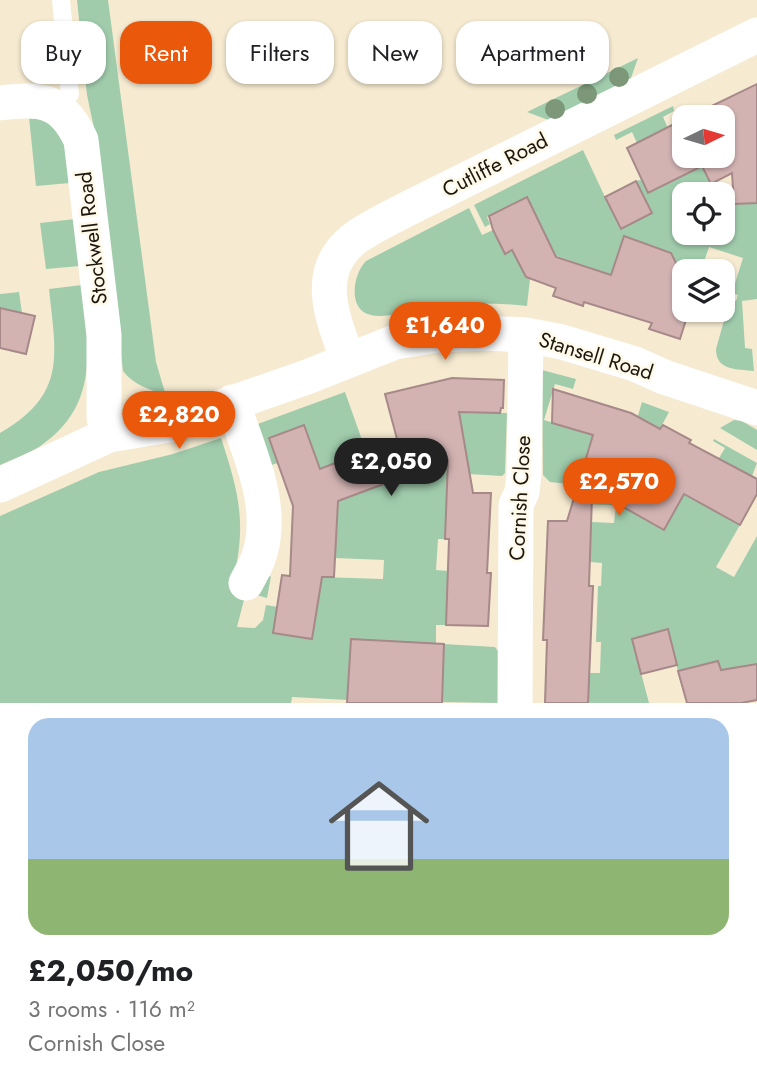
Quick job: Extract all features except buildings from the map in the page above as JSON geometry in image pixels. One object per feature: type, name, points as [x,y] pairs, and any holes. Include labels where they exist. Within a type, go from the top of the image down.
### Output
[{"type":"street","name":"Cutliffe Road","points":[[348,360],[329,303],[329,283],[334,264],[356,237],[407,209],[757,36]]},
{"type":"street","points":[[0,103],[33,99],[60,110]]},
{"type":"street","name":"Stockwell Road","points":[[60,110],[71,120],[81,140],[104,335],[104,418],[109,435]]},
{"type":"street","name":"Stansell Road","points":[[0,485],[109,435],[169,425],[395,342],[438,335],[526,335],[562,342],[607,355],[757,408]]},
{"type":"street","name":"Cornish Close","points":[[515,703],[516,505],[522,492],[524,474],[526,335]]},
{"type":"street","points":[[232,402],[256,474],[263,508],[262,542],[258,559],[246,583]]},
{"type":"lane","points":[[60,110],[70,94],[61,0]]},
{"type":"green space","points":[[77,0],[108,0],[156,362],[166,396],[137,383],[123,371],[95,133],[86,84],[106,84],[106,21],[79,21]]},
{"type":"green space","points":[[638,58],[630,81],[551,121],[527,112],[585,84],[609,84],[609,72]]},
{"type":"green space","points":[[672,106],[672,112],[663,117],[668,128],[637,143],[632,132],[616,140],[614,135]]},
{"type":"green space","points":[[29,117],[50,122],[64,142],[70,183],[36,186]]},
{"type":"green space","points":[[757,120],[757,299],[742,301],[745,348],[752,349],[754,371],[724,365],[717,356],[716,349],[724,322],[735,322],[735,301],[738,295],[735,294],[735,283],[743,258],[709,247],[705,259],[672,259],[672,298],[644,289],[657,248],[624,237],[612,275],[548,253],[545,233],[527,197],[487,217],[490,224],[485,227],[474,205],[583,150],[620,229],[652,213],[636,181],[703,168],[710,182],[672,182],[672,245],[735,245],[735,198],[753,189]]},
{"type":"green space","points":[[469,208],[482,235],[493,230],[505,254],[512,250],[526,277],[530,279],[527,306],[450,305],[424,307],[384,316],[363,312],[355,299],[355,291],[358,274],[366,261]]},
{"type":"green space","points":[[75,219],[80,266],[46,269],[40,223]]},
{"type":"green space","points":[[82,285],[87,331],[86,374],[73,413],[59,431],[39,447],[0,465],[0,433],[22,418],[37,403],[47,388],[52,372],[54,334],[49,289]]},
{"type":"green space","points":[[19,292],[22,313],[0,308],[0,294]]},
{"type":"green space","points":[[542,370],[576,379],[573,389],[555,384],[544,420],[593,435],[578,485],[614,496],[642,402],[669,412],[660,429],[644,420],[684,494],[740,525],[716,567],[734,577],[757,536],[757,664],[730,703],[718,661],[678,671],[668,630],[632,639],[649,703],[583,703],[589,673],[600,673],[601,642],[596,642],[598,586],[601,586],[602,563],[590,562],[591,522],[614,523],[616,505],[578,504],[577,485],[550,482],[543,475]]},
{"type":"green space","points":[[345,392],[378,485],[398,439],[395,432],[443,419],[467,459],[459,412],[507,413],[505,473],[502,476],[452,473],[447,492],[445,539],[438,539],[436,570],[448,571],[446,625],[436,625],[436,644],[351,639],[348,700],[292,697],[291,703],[0,703],[0,516],[99,472],[173,454],[221,438],[239,508],[240,542],[233,581],[271,576],[267,598],[246,592],[237,627],[255,628],[263,620],[266,605],[278,607],[274,633],[312,639],[321,577],[383,579],[384,560],[335,558],[338,498],[324,480],[304,425],[269,438],[278,463],[268,466],[255,425]]},
{"type":"green space","points":[[734,420],[742,421],[757,430],[757,450],[720,428]]},
{"type":"green space","points":[[714,439],[757,463],[752,476],[719,458],[725,448],[713,441]]},
{"type":"green space","points":[[444,644],[495,647],[501,655],[499,703],[441,702]]}]
